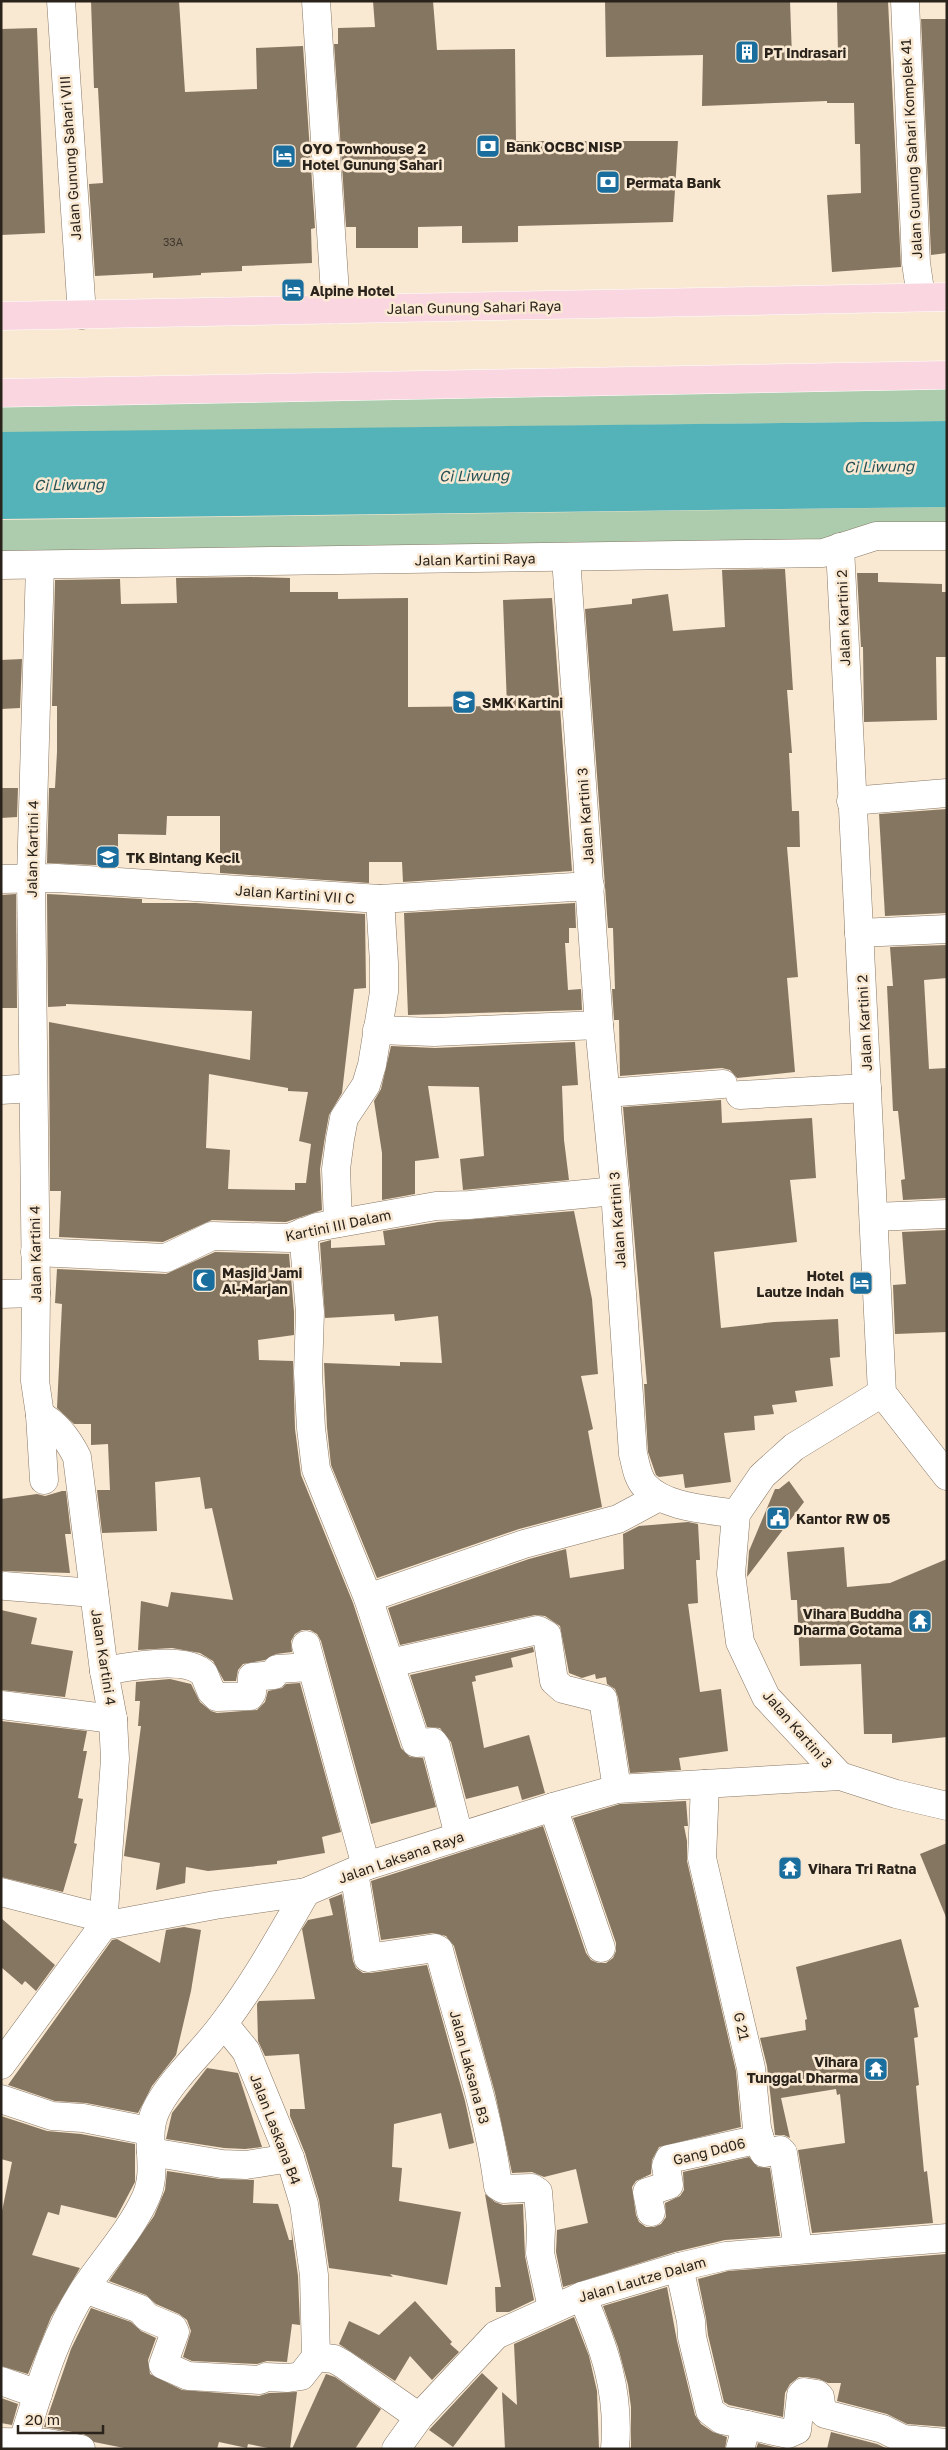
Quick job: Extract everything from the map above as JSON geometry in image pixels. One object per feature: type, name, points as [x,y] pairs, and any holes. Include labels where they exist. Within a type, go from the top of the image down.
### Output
[{"type":"main road","name":"Jalan Gunung Sahari Raya","points":[[1,316],[934,297]]},
{"type":"main road","points":[[1,393],[947,375]]},
{"type":"street","name":"Jalan Gunung Sahari VIII","points":[[60,1],[82,315]]},
{"type":"street","points":[[316,1],[336,309]]},
{"type":"street","name":"Jalan Gunung Sahari Komplek 41","points":[[905,1],[916,263],[934,297]]},
{"type":"street","name":"Jalan Kartini Raya","points":[[1,565],[823,553],[876,536],[947,536]]},
{"type":"street","name":"Jalan Kartini 2","points":[[840,547],[851,801],[882,1393]]},
{"type":"street","name":"Jalan Kartini 3","points":[[566,558],[600,1025],[615,1191],[633,1454],[637,1472],[644,1485],[659,1497]]},
{"type":"street","name":"Jalan Kartini 4","points":[[40,565],[31,879],[32,1088],[36,1293],[35,1381],[40,1415],[48,1419],[77,1457],[104,1671],[113,1719],[115,1759],[103,1922]]},
{"type":"street","points":[[851,801],[947,793]]},
{"type":"street","name":"Jalan Kartini VII C","points":[[1,879],[57,878],[380,899],[590,886]]},
{"type":"street","points":[[338,1223],[336,1169],[341,1132],[344,1118],[366,1085],[372,1065],[384,992],[380,899]]},
{"type":"street","points":[[859,934],[947,929]]},
{"type":"street","points":[[377,1030],[434,1032],[600,1025]]},
{"type":"street","points":[[1,1090],[32,1088]]},
{"type":"street","points":[[606,1093],[867,1088]]},
{"type":"street","name":"Kartini III Dalam","points":[[35,1252],[166,1258],[212,1236],[289,1238],[303,1232],[338,1223],[436,1206],[469,1205],[615,1191]]},
{"type":"street","points":[[874,1217],[947,1214]]},
{"type":"street","points":[[303,1232],[310,1312],[308,1373],[311,1428],[316,1469],[368,1598],[416,1743],[433,1742],[436,1746],[459,1836]]},
{"type":"street","points":[[1,1294],[36,1293]]},
{"type":"street","points":[[368,1598],[524,1544],[618,1519],[659,1497],[736,1514],[762,1476],[794,1447],[882,1393],[947,1476]]},
{"type":"street","points":[[40,1415],[44,1480]]},
{"type":"street","name":"Jalan Kartini 3","points":[[736,1514],[731,1574],[740,1642],[766,1696],[840,1776]]},
{"type":"street","points":[[5,1586],[94,1593]]},
{"type":"street","points":[[390,1663],[538,1630],[544,1632],[547,1635],[554,1682],[563,1690],[603,1700],[617,1790]]},
{"type":"street","points":[[104,1671],[141,1664],[193,1667],[204,1674],[210,1691],[217,1697],[250,1696],[252,1693],[252,1677],[274,1675],[277,1669],[308,1656],[318,1688],[360,1869]]},
{"type":"street","points":[[1,1705],[113,1719]]},
{"type":"street","points":[[840,1776],[896,1794],[947,1806]]},
{"type":"street","name":"Jalan Laksana Raya","points":[[103,1922],[306,1892],[360,1869],[459,1836],[553,1807],[617,1790],[840,1776]]},
{"type":"street","name":"G 21","points":[[705,1784],[702,1858],[751,2068],[760,2139]]},
{"type":"street","points":[[553,1807],[602,1948]]},
{"type":"street","name":"Jalan Laksana B3","points":[[360,1869],[368,1958],[435,1948],[439,1950],[478,2089],[495,2164],[498,2186],[503,2189],[532,2188],[538,2192],[542,2228],[540,2253],[552,2308]]},
{"type":"street","points":[[1,1892],[103,1922],[1,2064]]},
{"type":"street","points":[[81,2449],[9,2444],[38,2394],[50,2354],[85,2289],[138,2214],[151,2185],[153,2170],[150,2141],[152,2117],[159,2103],[224,2024],[258,1974],[306,1892]]},
{"type":"street","name":"Jalan Laskana B4","points":[[224,2024],[246,2051],[290,2158],[304,2204],[314,2275],[316,2357]]},
{"type":"street","points":[[1,2099],[52,2116],[83,2118],[222,2164],[246,2165],[290,2158]]},
{"type":"street","points":[[760,2139],[764,2153],[780,2150],[783,2152],[798,2248]]},
{"type":"street","name":"Gang Dd06","points":[[651,2212],[647,2192],[669,2185],[666,2166],[669,2159],[760,2139]]},
{"type":"street","name":"Jalan Lautze Dalam","points":[[396,2449],[419,2417],[496,2335],[582,2296],[679,2267],[726,2256],[798,2248],[947,2238]]},
{"type":"street","points":[[679,2267],[692,2321],[692,2337],[710,2411],[744,2437],[794,2433],[797,2430],[801,2396],[804,2392],[820,2396],[822,2411],[825,2414],[882,2429],[902,2439],[947,2443]]},
{"type":"street","points":[[85,2289],[140,2309],[147,2317],[173,2328],[175,2332],[163,2365],[188,2376],[209,2379],[260,2380],[270,2377],[296,2378],[301,2376],[316,2357],[334,2360],[343,2364],[419,2417]]},
{"type":"street","points":[[582,2296],[608,2361],[614,2394],[615,2449]]},
{"type":"street","points":[[1,2381],[38,2394]]},
{"type":"green space","points":[[947,375],[947,421],[1,433],[1,393]]},
{"type":"green space","points":[[947,507],[947,536],[823,553],[1,566],[1,520]]},
{"type":"water","name":"Ci Liwung","points":[[947,421],[947,507],[1,519],[1,432]]},
{"type":"building","points":[[91,1],[179,1],[185,92],[257,89],[256,48],[303,46],[315,228],[311,229],[312,263],[242,266],[242,271],[153,278],[153,273],[95,276],[89,184],[103,183],[98,88],[94,88]]},
{"type":"building","points":[[373,1],[433,1],[437,50],[515,49],[516,141],[678,141],[673,222],[518,226],[518,242],[462,243],[462,226],[418,227],[418,248],[356,248],[356,227],[346,227],[334,44],[338,44],[338,28],[375,27]]},
{"type":"building","points":[[605,1],[790,1],[792,57],[838,56],[837,1],[888,1],[901,267],[832,272],[827,195],[861,193],[860,144],[855,144],[854,103],[827,103],[827,101],[702,106],[703,55],[606,57]]},
{"type":"building","points":[[921,19],[947,19],[947,253],[931,255]]},
{"type":"building","points":[[37,28],[45,233],[1,235],[1,29]]},
{"type":"building","points":[[785,569],[793,690],[787,690],[792,753],[789,753],[792,811],[799,811],[800,847],[787,847],[798,977],[787,978],[795,1072],[737,1078],[730,1070],[722,1068],[620,1076],[619,1020],[614,1020],[612,989],[615,989],[613,928],[608,928],[585,609],[632,604],[632,599],[668,594],[673,631],[725,627],[722,570]]},
{"type":"building","points":[[857,573],[878,573],[878,582],[942,584],[942,592],[947,592],[947,657],[936,657],[937,720],[864,722],[863,647],[861,647]]},
{"type":"building","points":[[176,578],[290,578],[290,592],[338,592],[338,599],[408,598],[408,707],[507,706],[503,600],[552,598],[572,871],[403,882],[402,862],[369,862],[369,883],[220,873],[220,816],[167,816],[166,835],[118,834],[118,866],[47,863],[49,788],[55,788],[57,752],[57,706],[52,706],[55,580],[120,579],[121,604],[177,603]]},
{"type":"building","points":[[22,659],[20,708],[1,709],[1,660]]},
{"type":"building","points":[[1,788],[18,788],[17,817],[1,818]]},
{"type":"building","points":[[947,809],[947,913],[885,916],[879,814]]},
{"type":"building","points":[[16,894],[17,1008],[1,1008],[1,895]]},
{"type":"building","points":[[47,894],[142,899],[142,903],[196,903],[365,914],[366,988],[354,989],[342,1093],[329,1115],[320,1169],[322,1210],[286,1222],[212,1220],[163,1242],[59,1237],[61,1191],[50,1191],[49,1022],[250,1060],[252,1011],[66,1004],[66,1006],[48,1007]],"holes":[[[209,1074],[288,1088],[288,1091],[308,1092],[299,1141],[311,1144],[306,1183],[295,1183],[295,1190],[228,1189],[230,1150],[206,1148]]]},
{"type":"building","points":[[575,903],[576,928],[569,928],[569,943],[565,943],[568,990],[581,989],[582,1010],[408,1015],[404,913]]},
{"type":"building","points":[[947,945],[947,978],[924,980],[929,1069],[947,1068],[947,1198],[903,1200],[901,1180],[905,1179],[898,1111],[893,1111],[887,986],[893,986],[890,947]]},
{"type":"building","points":[[575,1042],[578,1085],[562,1086],[564,1140],[569,1180],[463,1190],[460,1159],[484,1156],[479,1087],[428,1086],[439,1158],[415,1161],[415,1194],[382,1200],[382,1153],[374,1101],[381,1089],[391,1046],[435,1048]]},
{"type":"building","points":[[721,1100],[722,1123],[812,1118],[816,1178],[790,1180],[797,1242],[714,1252],[721,1328],[774,1322],[838,1319],[840,1357],[830,1358],[833,1386],[795,1391],[797,1402],[772,1405],[774,1414],[754,1416],[755,1430],[724,1433],[731,1482],[685,1488],[683,1474],[659,1477],[656,1475],[648,1452],[644,1384],[647,1384],[623,1107]]},
{"type":"building","points":[[574,1211],[592,1299],[598,1374],[581,1376],[593,1429],[588,1431],[602,1507],[519,1529],[377,1578],[331,1465],[324,1363],[400,1366],[400,1362],[442,1363],[438,1316],[395,1321],[394,1314],[325,1318],[320,1243],[331,1240],[331,1248],[385,1245],[383,1231],[438,1222]]},
{"type":"building","points":[[947,1230],[947,1332],[895,1334],[893,1285],[906,1284],[902,1232]]},
{"type":"building","points":[[215,1252],[289,1254],[294,1335],[258,1340],[259,1360],[293,1361],[295,1429],[301,1475],[353,1603],[401,1748],[410,1757],[423,1758],[436,1807],[371,1824],[321,1641],[317,1634],[310,1630],[302,1630],[295,1634],[291,1641],[292,1652],[276,1654],[265,1660],[243,1664],[238,1670],[236,1681],[224,1681],[213,1661],[200,1653],[172,1648],[138,1650],[141,1601],[168,1607],[171,1592],[233,1600],[212,1508],[205,1509],[200,1477],[155,1482],[157,1531],[102,1533],[97,1490],[110,1490],[108,1444],[91,1445],[91,1424],[74,1424],[57,1408],[62,1304],[55,1303],[57,1269],[166,1274]]},
{"type":"building","name":"Kantor RW 05","points":[[789,1481],[804,1502],[747,1577],[749,1551],[775,1489],[779,1489]]},
{"type":"building","points":[[66,1491],[71,1534],[65,1534],[70,1573],[1,1571],[1,1499],[37,1494],[45,1496]]},
{"type":"building","points":[[688,1522],[698,1524],[700,1560],[696,1560],[698,1603],[688,1604],[700,1692],[721,1689],[728,1751],[679,1758],[681,1770],[630,1773],[618,1697],[615,1689],[607,1684],[606,1677],[596,1679],[595,1674],[582,1678],[569,1673],[560,1626],[545,1616],[535,1615],[400,1645],[388,1608],[529,1559],[566,1549],[570,1578],[624,1569],[623,1534],[639,1526]]},
{"type":"building","points":[[844,1547],[847,1587],[890,1583],[947,1559],[947,1737],[892,1743],[892,1734],[864,1734],[861,1664],[800,1666],[797,1600],[791,1600],[787,1552]]},
{"type":"building","points":[[1,1610],[37,1618],[31,1644],[73,1651],[65,1697],[1,1690]]},
{"type":"building","points":[[533,1647],[534,1652],[511,1658],[513,1667],[475,1676],[476,1681],[472,1682],[484,1748],[529,1735],[545,1793],[522,1800],[518,1786],[466,1799],[451,1742],[440,1728],[427,1727],[410,1675]]},
{"type":"building","points":[[170,1679],[191,1684],[200,1702],[211,1711],[217,1713],[257,1710],[265,1702],[268,1691],[282,1688],[286,1684],[300,1683],[341,1832],[322,1837],[325,1853],[277,1861],[277,1864],[208,1871],[186,1867],[185,1883],[156,1890],[160,1863],[124,1856],[141,1726],[138,1726],[140,1701],[135,1701],[136,1682]]},
{"type":"building","points":[[1,1721],[87,1731],[83,1751],[87,1751],[78,1798],[83,1799],[74,1843],[77,1844],[63,1892],[1,1877]]},
{"type":"building","points":[[686,1801],[688,1826],[684,1826],[687,1841],[687,1861],[736,2071],[741,2127],[659,2147],[652,2160],[651,2174],[636,2181],[632,2187],[636,2215],[639,2222],[646,2227],[654,2227],[661,2224],[666,2217],[665,2203],[680,2196],[684,2190],[683,2172],[749,2157],[758,2167],[770,2168],[780,2236],[725,2240],[675,2252],[563,2287],[556,2252],[557,2230],[588,2223],[576,2169],[544,2177],[532,2172],[512,2173],[495,2093],[454,1946],[446,1936],[433,1933],[381,1940],[371,1881],[543,1826],[586,1953],[591,1960],[598,1963],[606,1963],[613,1958],[616,1951],[616,1943],[573,1818],[620,1804]]},
{"type":"building","points":[[947,1843],[947,1917],[946,1917],[920,1854]]},
{"type":"building","points":[[342,1894],[353,1961],[356,1968],[363,1973],[370,1973],[427,1965],[465,2101],[474,2143],[449,2149],[441,2113],[394,2124],[392,2167],[402,2168],[399,2201],[461,2212],[447,2285],[390,2274],[393,2277],[329,2268],[319,2200],[305,2153],[290,2116],[290,2109],[305,2109],[299,2054],[265,2056],[258,2041],[257,2004],[259,2001],[315,1999],[302,1929],[308,1920],[333,1915],[329,1899]]},
{"type":"building","points":[[1,1918],[55,1965],[36,1991],[25,1981],[22,1985],[1,1967]]},
{"type":"building","points":[[184,1927],[201,1930],[191,1991],[176,2055],[152,2086],[138,2113],[86,2103],[55,2101],[8,2085],[112,1940],[117,1939],[160,1963],[166,1930]]},
{"type":"building","points":[[901,1939],[919,2007],[914,2008],[918,2037],[914,2038],[919,2085],[916,2086],[924,2172],[927,2171],[933,2223],[812,2233],[798,2150],[845,2143],[840,2094],[837,2095],[836,2089],[781,2098],[790,2138],[784,2135],[775,2135],[767,2066],[760,2038],[806,2030],[805,2020],[807,2019],[796,1967]]},
{"type":"building","points":[[207,2068],[238,2073],[262,2147],[245,2149],[224,2148],[166,2139],[172,2113]]},
{"type":"building","points":[[1,2116],[47,2131],[81,2134],[135,2144],[135,2182],[116,2218],[61,2205],[59,2215],[48,2212],[32,2255],[80,2268],[51,2317],[28,2374],[1,2366],[1,2216],[12,2162],[1,2159]]},
{"type":"building","points":[[167,2171],[220,2179],[254,2180],[253,2203],[278,2204],[289,2240],[292,2240],[291,2226],[298,2276],[300,2325],[292,2324],[287,2362],[267,2361],[257,2364],[192,2361],[183,2357],[191,2331],[187,2320],[179,2314],[156,2304],[146,2295],[109,2281],[154,2216],[165,2190]]},
{"type":"building","points":[[485,2194],[495,2202],[503,2205],[523,2204],[525,2256],[534,2300],[509,2312],[496,2312],[495,2287],[501,2287]]},
{"type":"building","points":[[947,2254],[947,2427],[907,2424],[887,2414],[837,2401],[841,2383],[828,2383],[806,2377],[799,2377],[790,2384],[785,2393],[783,2417],[729,2405],[724,2402],[708,2335],[698,2279],[728,2271]]},
{"type":"building","points":[[667,2287],[677,2341],[695,2415],[701,2424],[713,2432],[727,2437],[725,2449],[631,2449],[631,2407],[628,2385],[618,2347],[603,2306]]},
{"type":"building","points":[[415,2301],[452,2342],[450,2344],[459,2352],[432,2380],[410,2356],[395,2381],[339,2344],[349,2321],[379,2335]]},
{"type":"building","points":[[91,2308],[131,2322],[141,2331],[156,2338],[148,2360],[150,2374],[182,2390],[259,2396],[269,2393],[297,2392],[290,2449],[273,2449],[248,2444],[247,2448],[219,2442],[217,2449],[129,2449],[94,2442],[84,2434],[44,2427],[71,2349]]},
{"type":"building","points":[[574,2317],[589,2356],[597,2391],[599,2449],[505,2449],[502,2392],[517,2405],[514,2344]]},
{"type":"building","points":[[482,2373],[498,2388],[453,2447],[429,2430]]},
{"type":"building","points":[[326,2374],[335,2377],[381,2409],[355,2449],[292,2449]]},
{"type":"building","points":[[1,2398],[18,2404],[12,2425],[1,2423]]},
{"type":"building","points":[[831,2432],[877,2444],[888,2449],[827,2449]]},
{"type":"building","points":[[758,2443],[782,2449],[756,2449]]},
{"type":"place","name":"PT Indrasari","points":[[747,52]]},
{"type":"place","name":"Bank OCBC NISP","points":[[488,146]]},
{"type":"place","name":"OYO Townhouse 2 Hotel Gunung Sahari","points":[[284,156]]},
{"type":"place","name":"Permata Bank","points":[[608,182]]},
{"type":"place","name":"Alpine Hotel","points":[[293,290]]},
{"type":"place","name":"SMK Kartini","points":[[464,702]]},
{"type":"place","name":"TK Bintang Kecil","points":[[108,857]]},
{"type":"place","name":"Masjid Jami Al-Marjan","points":[[204,1280]]},
{"type":"place","name":"Hotel Lautze Indah","points":[[861,1283]]},
{"type":"place","name":"Kantor RW 05","points":[[778,1518]]},
{"type":"place","name":"Vihara Buddha Dharma Gotama","points":[[920,1621]]},
{"type":"place","name":"Vihara Tri Ratna","points":[[790,1868]]},
{"type":"place","name":"Vihara Tunggal Dharma","points":[[876,2069]]}]
